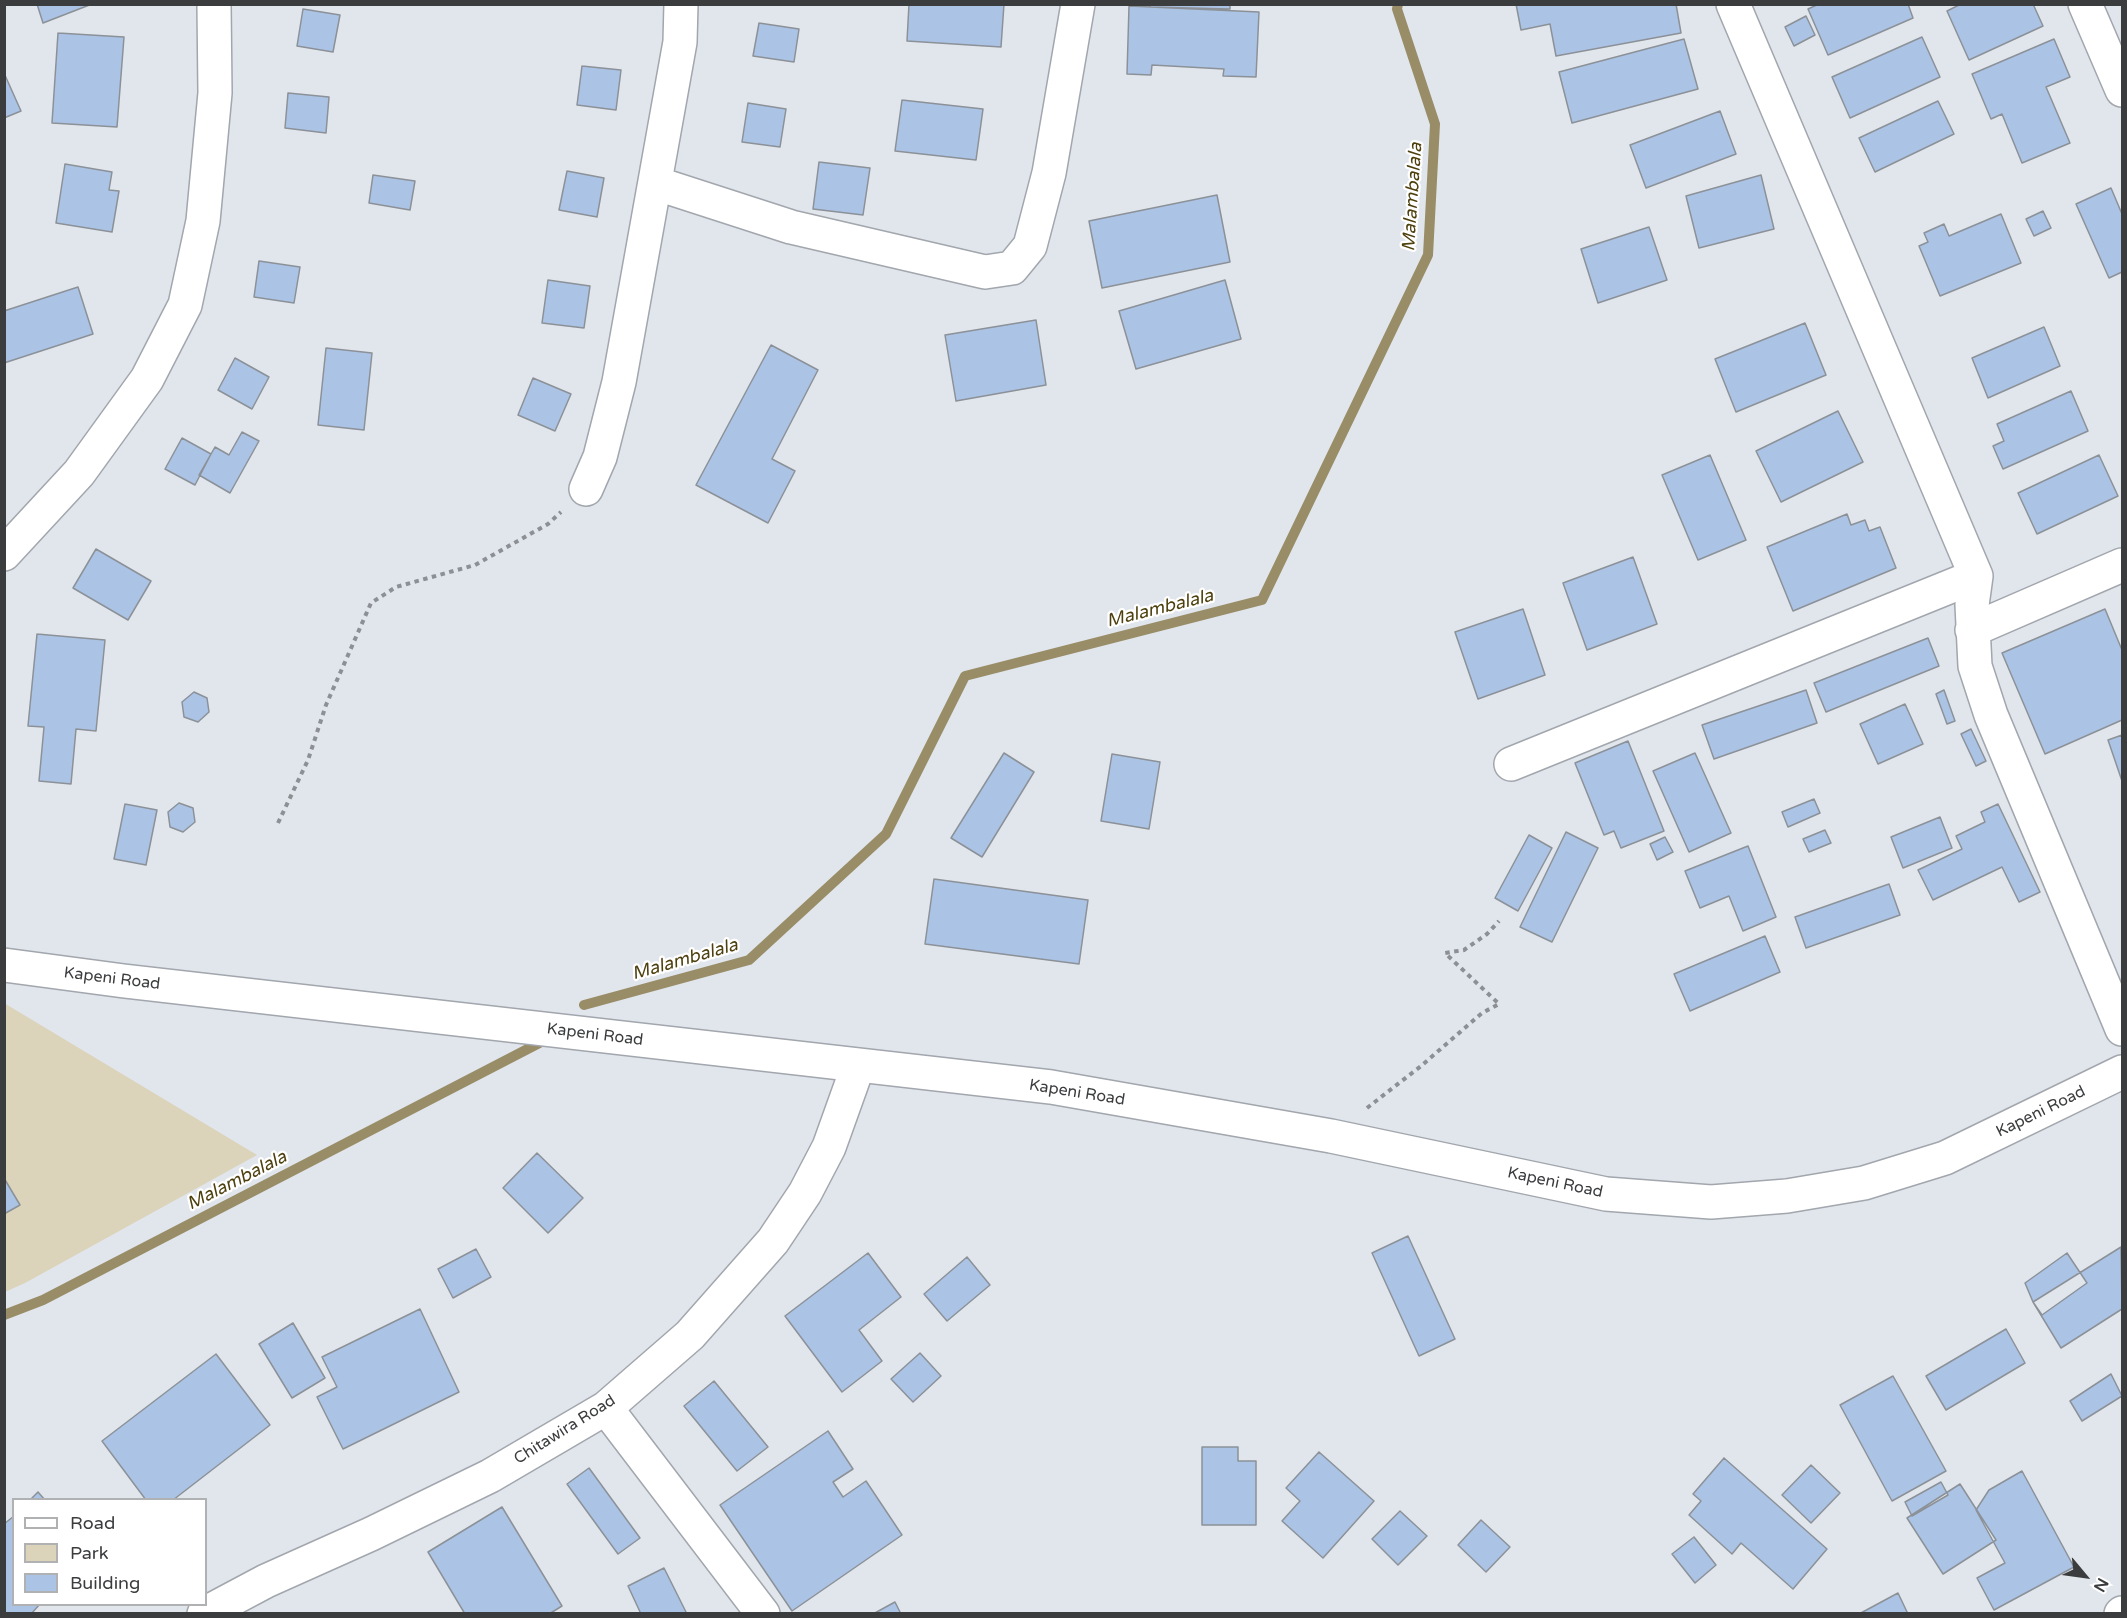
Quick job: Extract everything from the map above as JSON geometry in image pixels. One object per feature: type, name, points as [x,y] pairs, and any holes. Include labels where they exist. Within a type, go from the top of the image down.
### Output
[{"type":"street","points":[[4,554],[80,473],[147,379],[185,305],[202,220],[216,93],[214,4]]},
{"type":"street","points":[[586,489],[600,457],[619,382],[680,42],[681,4]]},
{"type":"street","points":[[655,183],[791,227],[985,272],[1012,268],[1030,246],[1049,173],[1078,4]]},
{"type":"street","points":[[1733,4],[1976,576],[1972,605],[1975,666],[1990,716],[2122,1029]]},
{"type":"street","points":[[2085,4],[2122,90]]},
{"type":"street","points":[[1972,630],[2122,565]]},
{"type":"street","points":[[1512,764],[1976,576]]},
{"type":"street","name":"Kapeni Road","points":[[4,965],[1051,1087],[1331,1136],[1606,1194],[1710,1202],[1776,1197],[1864,1183],[1945,1158],[2122,1072]]},
{"type":"street","name":"Chitawira Road","points":[[204,1614],[266,1581],[371,1534],[490,1476],[606,1408],[690,1335],[772,1241],[805,1193],[829,1147],[858,1066]]},
{"type":"street","points":[[606,1408],[757,1603],[763,1614]]},
{"type":"path","points":[[278,823],[308,760],[326,705],[371,603],[396,587],[475,565],[548,524],[586,489]]},
{"type":"path","points":[[1331,1136],[1421,1066],[1482,1013],[1498,1004],[1445,952],[1464,950],[1499,921]]},
{"type":"green space","points":[[4,1003],[257,1155],[5,1292]]},
{"type":"building","points":[[37,4],[92,4],[43,23]]},
{"type":"building","points":[[909,4],[1004,4],[1001,47],[907,41]]},
{"type":"building","points":[[1150,4],[1230,4],[1230,9],[1150,7]]},
{"type":"building","points":[[1516,4],[1676,4],[1681,33],[1556,56],[1550,24],[1521,30]]},
{"type":"building","points":[[1819,4],[1908,4],[1913,18],[1828,55],[1808,9]]},
{"type":"building","points":[[1961,4],[2033,4],[2043,26],[1969,60],[1947,11]]},
{"type":"building","points":[[1129,6],[1259,12],[1256,77],[1223,76],[1224,69],[1152,65],[1151,75],[1127,74]]},
{"type":"building","points":[[303,9],[340,15],[333,52],[297,46]]},
{"type":"building","points":[[1806,16],[1815,35],[1794,46],[1785,27]]},
{"type":"building","points":[[759,23],[799,29],[794,62],[753,56]]},
{"type":"building","points":[[58,33],[124,37],[117,127],[52,123]]},
{"type":"building","points":[[1922,37],[1940,77],[1850,118],[1832,77]]},
{"type":"building","points":[[1684,39],[1698,89],[1572,123],[1559,72]]},
{"type":"building","points":[[2054,39],[2070,77],[2046,87],[2070,143],[2022,163],[2002,114],[1991,119],[1972,74]]},
{"type":"building","points":[[582,66],[621,70],[616,110],[577,105]]},
{"type":"building","points":[[4,73],[21,111],[4,118]]},
{"type":"building","points":[[288,93],[329,97],[326,133],[285,128]]},
{"type":"building","points":[[902,100],[983,109],[976,160],[895,151]]},
{"type":"building","points":[[1938,101],[1954,134],[1875,172],[1859,138]]},
{"type":"building","points":[[748,103],[786,109],[780,147],[742,142]]},
{"type":"building","points":[[1720,111],[1736,154],[1646,188],[1630,145]]},
{"type":"building","points":[[819,162],[870,168],[863,215],[813,209]]},
{"type":"building","points":[[65,164],[112,172],[109,190],[119,191],[112,232],[56,223]]},
{"type":"building","points":[[567,171],[604,178],[597,217],[559,210]]},
{"type":"building","points":[[373,175],[415,181],[410,210],[369,203]]},
{"type":"building","points":[[1761,175],[1774,229],[1699,248],[1686,196]]},
{"type":"building","points":[[2111,188],[2122,214],[2122,272],[2109,278],[2076,204]]},
{"type":"building","points":[[1217,195],[1230,262],[1102,288],[1089,221]]},
{"type":"building","points":[[2043,211],[2051,228],[2034,236],[2026,219]]},
{"type":"building","points":[[2001,214],[2021,263],[1940,296],[1919,246],[1928,242],[1924,233],[1944,224],[1949,236]]},
{"type":"building","points":[[1649,227],[1667,280],[1598,303],[1581,249]]},
{"type":"building","points":[[259,261],[300,267],[294,303],[254,297]]},
{"type":"building","points":[[548,280],[590,286],[584,328],[542,323]]},
{"type":"building","points":[[1225,280],[1241,339],[1136,369],[1119,311]]},
{"type":"building","points":[[78,287],[93,334],[4,363],[4,311]]},
{"type":"building","points":[[1036,320],[1046,385],[956,401],[945,335]]},
{"type":"building","points":[[1805,323],[1826,375],[1736,412],[1715,359]]},
{"type":"building","points":[[2044,327],[2060,366],[1988,398],[1972,358]]},
{"type":"building","points":[[771,345],[818,370],[772,459],[795,471],[768,523],[696,485]]},
{"type":"building","points":[[326,348],[372,353],[364,430],[318,425]]},
{"type":"building","points":[[235,358],[269,377],[252,409],[218,390]]},
{"type":"building","points":[[533,378],[571,394],[555,431],[518,415]]},
{"type":"building","points":[[2071,391],[2088,431],[2003,469],[1993,446],[2004,441],[1997,424]]},
{"type":"building","points":[[1838,411],[1863,462],[1781,502],[1756,451]]},
{"type":"building","points":[[242,432],[259,441],[230,493],[199,475],[215,447],[229,455]]},
{"type":"building","points":[[182,438],[211,454],[195,485],[165,469]]},
{"type":"building","points":[[1710,455],[1746,540],[1698,560],[1662,475]]},
{"type":"building","points":[[2099,455],[2118,496],[2037,534],[2018,493]]},
{"type":"building","points":[[1847,514],[1851,525],[1865,520],[1869,531],[1880,527],[1896,568],[1793,611],[1767,547]]},
{"type":"building","points":[[96,549],[151,581],[128,620],[73,588]]},
{"type":"building","points":[[1633,557],[1657,624],[1587,650],[1563,583]]},
{"type":"building","points":[[1523,609],[1545,675],[1478,699],[1455,632]]},
{"type":"building","points":[[2105,609],[2122,650],[2122,720],[2045,754],[2002,653]]},
{"type":"building","points":[[37,634],[105,640],[96,731],[76,729],[71,784],[39,781],[44,727],[28,726]]},
{"type":"building","points":[[1928,638],[1939,666],[1826,712],[1814,683]]},
{"type":"building","points":[[1806,690],[1817,723],[1714,759],[1702,725]]},
{"type":"building","points":[[1944,690],[1955,721],[1947,724],[1936,694]]},
{"type":"building","points":[[194,692],[207,698],[209,712],[198,722],[184,717],[182,702]]},
{"type":"building","points":[[1905,704],[1923,744],[1878,764],[1860,724]]},
{"type":"building","points":[[1971,729],[1986,761],[1976,766],[1961,734]]},
{"type":"building","points":[[2122,735],[2122,781],[2108,740]]},
{"type":"building","points":[[1628,741],[1664,831],[1621,848],[1614,831],[1604,835],[1575,763]]},
{"type":"building","points":[[1004,753],[1034,772],[982,857],[951,838]]},
{"type":"building","points":[[1695,753],[1731,833],[1689,852],[1653,771]]},
{"type":"building","points":[[1112,754],[1160,762],[1149,829],[1101,821]]},
{"type":"building","points":[[1814,799],[1820,813],[1788,827],[1782,812]]},
{"type":"building","points":[[179,803],[193,808],[195,822],[183,832],[170,827],[168,812]]},
{"type":"building","points":[[125,804],[157,810],[146,865],[114,859]]},
{"type":"building","points":[[1998,804],[2040,892],[2019,902],[2002,867],[1933,900],[1918,870],[1962,849],[1956,836],[1985,822],[1981,812]]},
{"type":"building","points":[[1940,817],[1952,848],[1903,868],[1891,837]]},
{"type":"building","points":[[1825,830],[1831,843],[1809,852],[1803,839]]},
{"type":"building","points":[[1566,832],[1598,848],[1552,942],[1520,927]]},
{"type":"building","points":[[1529,835],[1552,848],[1518,911],[1495,898]]},
{"type":"building","points":[[1665,837],[1673,852],[1657,860],[1650,844]]},
{"type":"building","points":[[1748,846],[1776,917],[1743,931],[1729,896],[1700,908],[1685,871]]},
{"type":"building","points":[[934,879],[1088,900],[1079,964],[925,944]]},
{"type":"building","points":[[1889,884],[1900,915],[1806,948],[1795,917]]},
{"type":"building","points":[[1765,936],[1780,972],[1690,1011],[1674,974]]},
{"type":"building","points":[[537,1153],[583,1198],[548,1233],[503,1188]]},
{"type":"building","points":[[4,1178],[20,1205],[4,1214]]},
{"type":"building","points":[[1408,1236],[1455,1339],[1419,1356],[1372,1253]]},
{"type":"building","points":[[2121,1247],[2122,1309],[2061,1348],[2033,1302]]},
{"type":"building","points":[[476,1249],[491,1277],[453,1298],[438,1269]]},
{"type":"building","points":[[868,1253],[901,1297],[859,1330],[882,1361],[842,1392],[785,1316]]},
{"type":"building","points":[[2067,1253],[2087,1283],[2042,1315],[2033,1302],[2025,1283]]},
{"type":"building","points":[[967,1257],[990,1285],[947,1321],[924,1294]]},
{"type":"building","points":[[420,1309],[459,1392],[343,1449],[317,1397],[337,1387],[322,1357]]},
{"type":"building","points":[[293,1323],[325,1378],[292,1398],[259,1344]]},
{"type":"building","points":[[2006,1329],[2025,1363],[1946,1410],[1926,1376]]},
{"type":"building","points":[[920,1353],[941,1376],[913,1402],[891,1379]]},
{"type":"building","points":[[216,1354],[270,1425],[176,1498],[145,1498],[102,1441]]},
{"type":"building","points":[[2111,1374],[2122,1396],[2082,1421],[2070,1401]]},
{"type":"building","points":[[1893,1376],[1946,1471],[1892,1501],[1840,1405]]},
{"type":"building","points":[[714,1381],[768,1447],[737,1471],[684,1406]]},
{"type":"building","points":[[828,1431],[853,1469],[833,1482],[843,1497],[866,1481],[902,1535],[792,1611],[720,1505]]},
{"type":"building","points":[[1202,1447],[1238,1447],[1238,1461],[1256,1461],[1256,1525],[1202,1525]]},
{"type":"building","points":[[1319,1452],[1374,1501],[1323,1558],[1282,1521],[1300,1501],[1286,1488]]},
{"type":"building","points":[[1724,1458],[1827,1549],[1793,1589],[1741,1543],[1732,1554],[1689,1515],[1701,1501],[1693,1494]]},
{"type":"building","points":[[1811,1465],[1840,1493],[1811,1523],[1782,1495]]},
{"type":"building","points":[[589,1468],[640,1538],[618,1554],[567,1484]]},
{"type":"building","points":[[2022,1471],[2074,1567],[1994,1610],[1977,1578],[2005,1563],[1976,1510],[1989,1490]]},
{"type":"building","points":[[1941,1482],[1948,1495],[1912,1516],[1905,1502]]},
{"type":"building","points":[[1960,1484],[1996,1540],[1943,1574],[1907,1518]]},
{"type":"building","points":[[38,1492],[43,1498],[32,1498]]},
{"type":"building","points":[[502,1507],[562,1606],[549,1614],[465,1614],[428,1552]]},
{"type":"building","points":[[1400,1511],[1427,1536],[1398,1565],[1372,1539]]},
{"type":"building","points":[[12,1518],[12,1606],[38,1606],[31,1614],[4,1614],[4,1524]]},
{"type":"building","points":[[1481,1520],[1510,1547],[1486,1572],[1458,1545]]},
{"type":"building","points":[[1694,1537],[1716,1565],[1695,1583],[1672,1554]]},
{"type":"building","points":[[664,1568],[687,1614],[641,1614],[628,1586]]},
{"type":"building","points":[[1898,1593],[1908,1614],[1859,1614]]},
{"type":"building","points":[[895,1602],[901,1614],[873,1614]]},
{"type":"waterway","name":"Malambalala","points":[[584,1005],[749,960],[886,834],[965,676],[1262,600],[1428,255],[1435,124],[1397,9],[1398,4]]},
{"type":"waterway","name":"Malambalala","points":[[4,1315],[43,1300],[547,1039]]}]
